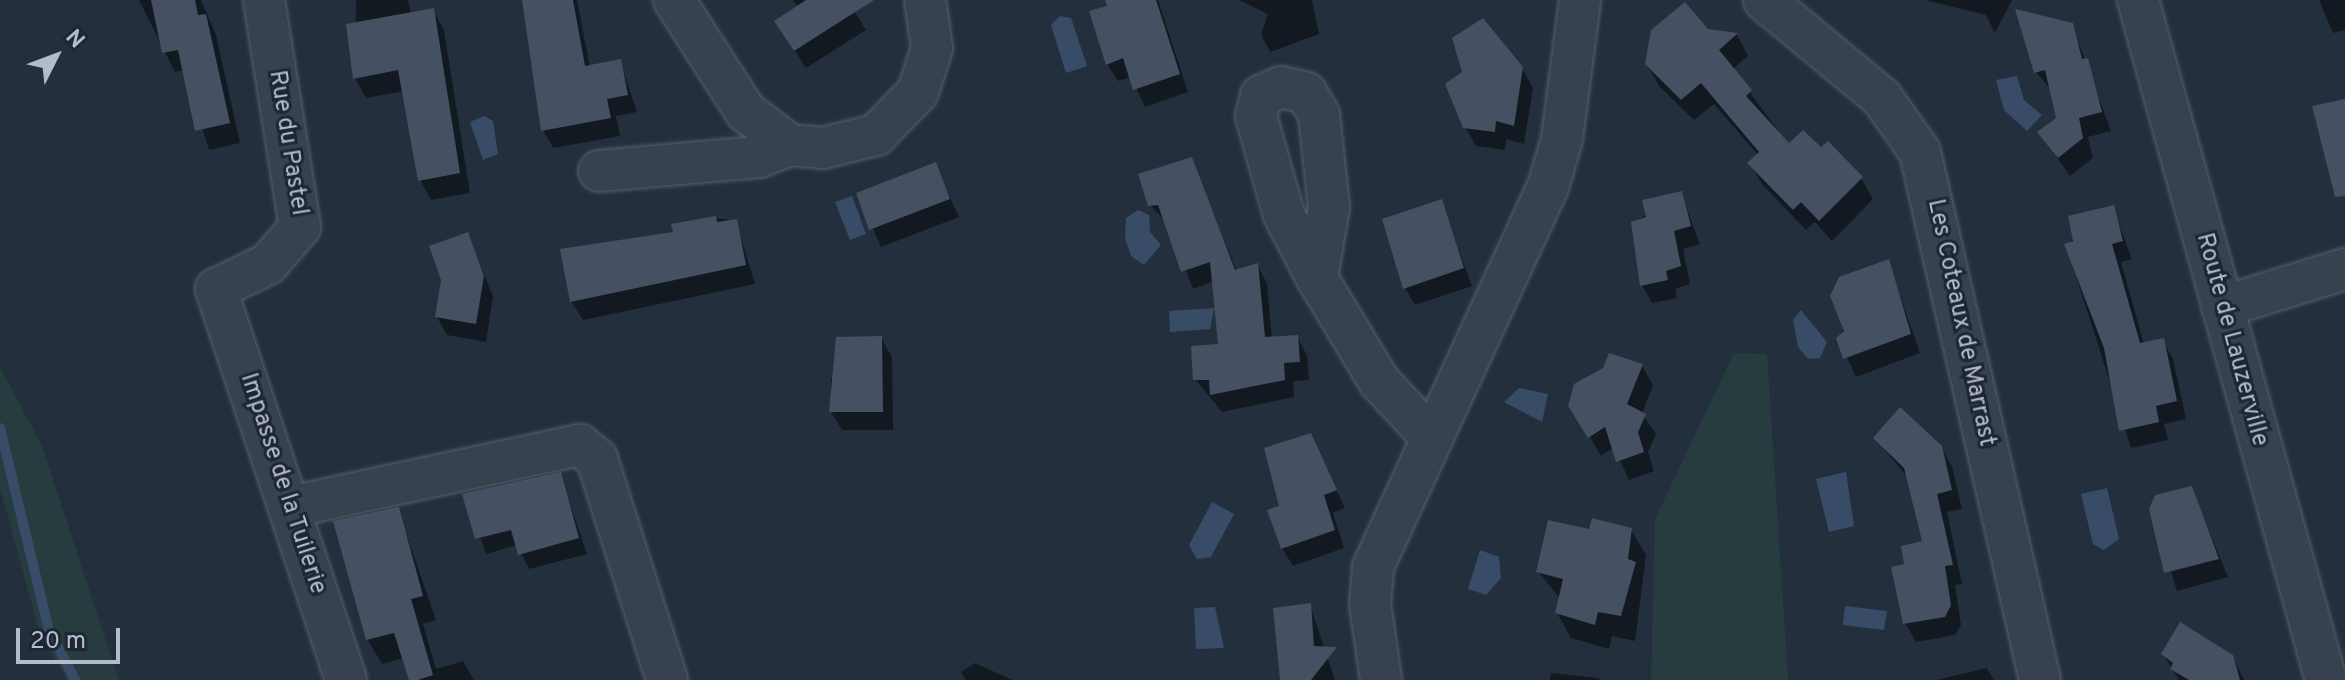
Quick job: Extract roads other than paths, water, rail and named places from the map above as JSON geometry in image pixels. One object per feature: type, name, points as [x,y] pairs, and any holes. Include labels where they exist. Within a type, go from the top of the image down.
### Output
[{"type":"street","name":"Rue du Pastel","points":[[216,289],[268,264],[300,227],[264,0]]},
{"type":"street","points":[[674,0],[746,112],[790,145]]},
{"type":"street","points":[[599,171],[759,157],[790,145],[851,145],[906,109],[932,48],[925,0]]},
{"type":"street","points":[[1381,680],[1370,604],[1373,567],[1548,187],[1562,139],[1580,0]]},
{"type":"street","name":"Route de Lauzerville","points":[[2138,0],[2326,680]]},
{"type":"street","name":"Les Coteaux de Marrast","points":[[1784,6],[1882,98],[1920,152],[2040,680]]},
{"type":"street","points":[[2222,307],[2345,269]]},
{"type":"street","points":[[1317,278],[1379,381],[1432,438]]},
{"type":"street","name":"Impasse de la Tuilerie","points":[[216,289],[346,680]]},
{"type":"street","points":[[290,507],[580,445],[597,459],[667,680]]},
{"type":"water","points":[[1060,16],[1071,18],[1087,66],[1066,73],[1051,25]]},
{"type":"water","points":[[2017,76],[2024,100],[2042,115],[2027,131],[2004,110],[1996,80]]},
{"type":"water","points":[[484,116],[493,121],[498,154],[483,160],[470,122]]},
{"type":"water","points":[[852,196],[866,234],[850,240],[835,202]]},
{"type":"water","points":[[1138,210],[1149,215],[1150,232],[1161,245],[1144,265],[1131,256],[1125,238],[1126,218]]},
{"type":"water","points":[[1214,308],[1210,329],[1170,332],[1169,311]]},
{"type":"water","points":[[1801,310],[1827,342],[1820,358],[1808,359],[1798,347],[1793,320]]},
{"type":"water","points":[[1519,388],[1548,394],[1542,422],[1504,402]]},
{"type":"water","points":[[1846,472],[1854,526],[1829,532],[1816,479]]},
{"type":"water","points":[[2107,488],[2119,539],[2104,550],[2093,544],[2081,494]]},
{"type":"water","points":[[1212,502],[1234,514],[1211,557],[1197,559],[1189,545]]},
{"type":"water","points":[[1480,550],[1499,557],[1501,578],[1486,595],[1468,589]]},
{"type":"water","points":[[1845,606],[1887,611],[1884,630],[1843,625]]},
{"type":"water","points":[[1215,607],[1224,648],[1196,649],[1194,608]]},
{"type":"waterway","points":[[0,428],[49,630],[75,680]]}]
